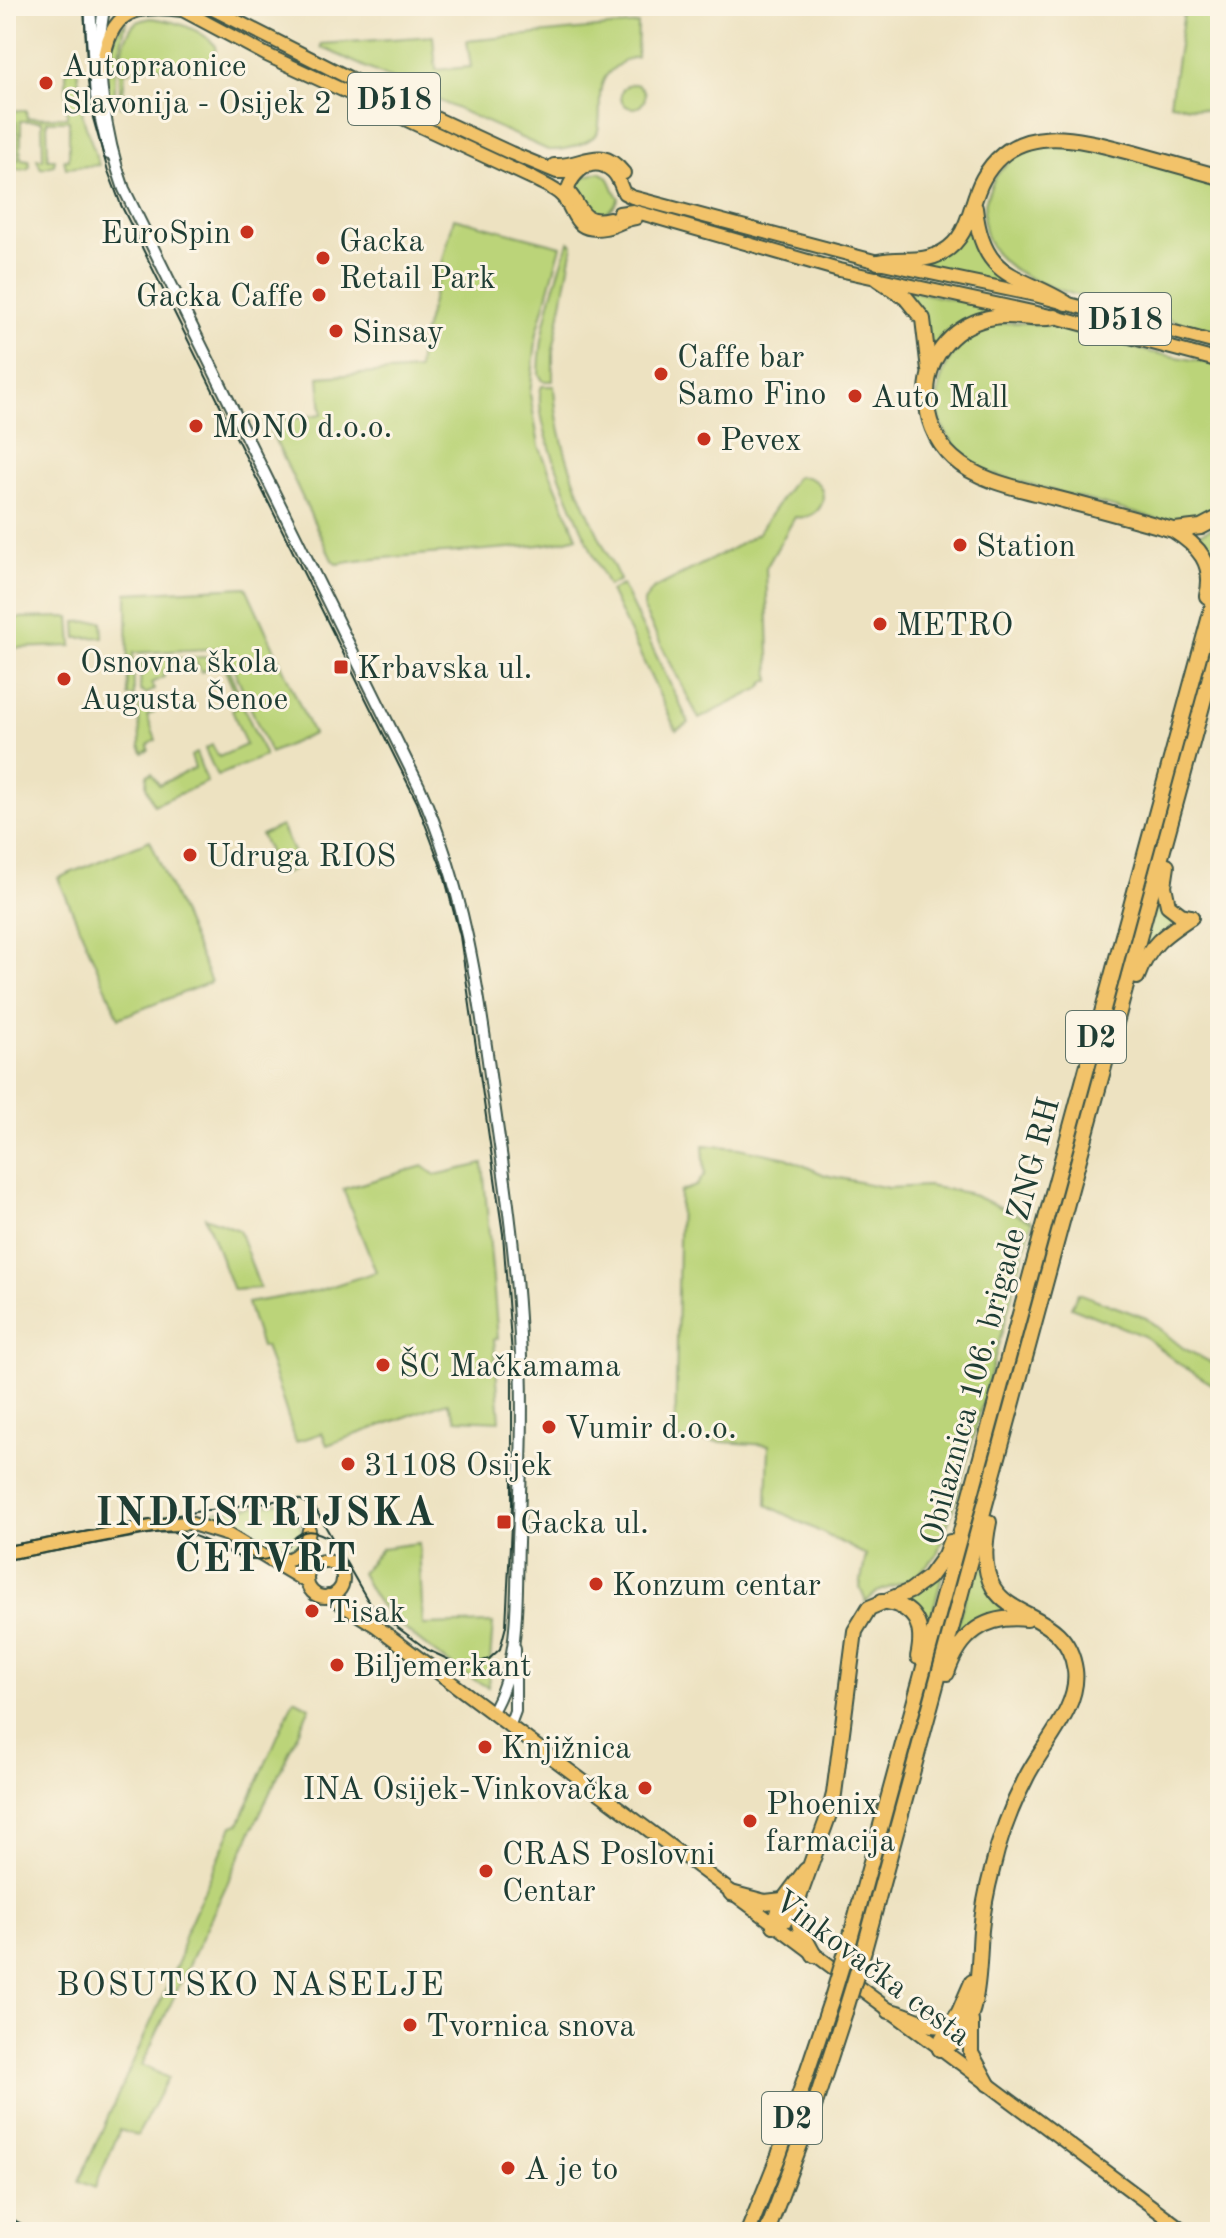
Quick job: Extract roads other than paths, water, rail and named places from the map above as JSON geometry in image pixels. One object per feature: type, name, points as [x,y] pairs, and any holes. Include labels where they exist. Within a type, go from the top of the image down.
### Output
[{"type":"highway","points":[[878,262],[894,258],[914,261],[944,252],[957,241],[967,225],[981,181],[992,165],[1022,143],[1068,137],[1220,177]]},
{"type":"highway","points":[[974,204],[981,241],[991,259],[1016,280],[1046,291],[1066,303]]},
{"type":"highway","points":[[878,279],[906,298],[923,319],[929,375],[927,406],[931,424],[944,449],[967,468],[1012,486],[1173,530],[1190,540],[1207,560],[1210,584],[1204,605],[1205,635]]},
{"type":"highway","points":[[929,375],[938,352],[947,341],[979,321],[1012,316],[1038,321],[1055,317]]},
{"type":"highway","points":[[1173,530],[1201,527],[1220,517]]},
{"type":"highway","name":"Obilaznica 106. brigade ZNG RH","points":[[748,2232],[779,2155],[850,1939],[1220,579]]},
{"type":"highway","name":"Obilaznica 106. brigade ZNG RH","points":[[767,2232],[812,2113],[864,1950],[1220,640]]},
{"type":"highway","points":[[1118,1017],[1130,999],[1146,955],[1153,945],[1191,917],[1174,911],[1165,898],[1170,823]]},
{"type":"highway","points":[[988,2084],[969,2044],[986,1892],[1000,1842],[1024,1781],[1066,1712],[1075,1687],[1075,1673],[1068,1647],[1060,1635],[1039,1620],[1008,1605],[998,1596],[986,1570],[984,1554],[993,1500],[992,1475]]},
{"type":"highway","points":[[774,1925],[785,1920],[789,1904],[805,1883],[834,1794],[855,1631],[869,1608],[910,1591],[929,1577],[963,1522]]},
{"type":"highway","points":[[882,1601],[903,1607],[917,1620],[921,1643],[915,1674],[918,1685]]},
{"type":"highway","points":[[930,1705],[940,1691],[952,1660],[975,1630],[999,1618],[1039,1620]]},
{"type":"highway","points":[[731,1893],[765,1902],[789,1904]]},
{"type":"highway","points":[[789,1904],[814,1955]]},
{"type":"highway","points":[[940,2049],[978,1965]]},
{"type":"highway","points":[[889,2011],[926,2025],[942,2027],[951,2023]]},
{"type":"highway","points":[[940,2049],[956,2040],[972,2012]]},
{"type":"main road","name":"D518","points":[[207,6],[342,74],[557,172],[577,172],[592,166],[606,167],[628,190],[659,203],[878,262],[1066,303],[1220,344]]},
{"type":"main road","points":[[101,75],[109,37],[121,18],[144,8],[180,8]]},
{"type":"main road","name":"D518","points":[[180,8],[267,55],[534,179],[566,196],[587,216],[603,220],[633,211],[878,279],[1055,317],[1220,361]]},
{"type":"main road","name":"D518","points":[[539,163],[570,165],[587,158],[601,157],[619,166],[628,190]]},
{"type":"main road","points":[[566,196],[577,172]]},
{"type":"main road","points":[[619,213],[628,190]]},
{"type":"main road","name":"D518","points":[[566,196],[578,222],[589,227],[606,228],[633,218],[656,219]]},
{"type":"main road","points":[[6,1553],[183,1522],[219,1531],[276,1561],[307,1582],[316,1595],[336,1593],[341,1585],[341,1571],[335,1564],[324,1561],[301,1567],[276,1561]]},
{"type":"main road","points":[[276,1561],[298,1554],[306,1543],[309,1530]]},
{"type":"main road","points":[[307,1582],[313,1565]]},
{"type":"main road","name":"Vinkovačka cesta","points":[[341,1585],[348,1597],[376,1626]]},
{"type":"main road","name":"Vinkovačka cesta","points":[[328,1596],[376,1626],[1186,2232]]},
{"type":"street","points":[[90,6],[96,98],[107,148],[143,231],[410,767],[431,816],[461,903],[484,1030],[519,1310],[522,1450],[514,1630],[515,1711],[509,1727]]},
{"type":"street","points":[[105,6],[101,29],[101,75],[117,169]]},
{"type":"street","points":[[491,1713],[504,1687],[514,1630]]},
{"type":"tram line","points":[[6,1546],[195,1512],[301,1500],[316,1510],[367,1599],[386,1619],[428,1650],[456,1663],[469,1665],[489,1659],[500,1649],[506,1626],[512,1505],[512,1355],[503,1234],[460,936],[444,875],[417,802],[121,205],[93,118],[84,6]]},
{"type":"tram line","points":[[6,1560],[163,1532],[191,1535],[251,1560],[272,1557],[300,1533],[319,1533],[334,1541]]},
{"type":"railway","points":[[6,2217],[38,2232]]},
{"type":"place","name":"Autopraonice Slavonija - Osijek 2","points":[[46,83]]},
{"type":"place","name":"EuroSpin","points":[[247,232]]},
{"type":"place","name":"Gacka Retail Park","points":[[323,258]]},
{"type":"place","name":"Gacka Caffe","points":[[319,295]]},
{"type":"place","name":"Sinsay","points":[[336,331]]},
{"type":"place","name":"Caffe bar Samo Fino","points":[[661,374]]},
{"type":"place","name":"Auto Mall","points":[[855,396]]},
{"type":"place","name":"MONO d.o.o.","points":[[196,426]]},
{"type":"place","name":"Pevex","points":[[704,439]]},
{"type":"place","name":"Station","points":[[960,545]]},
{"type":"place","name":"METRO","points":[[880,624]]},
{"type":"place","name":"Krbavska ul.","points":[[341,667]]},
{"type":"place","name":"Osnovna škola Augusta Šenoe","points":[[64,679]]},
{"type":"place","name":"Udruga RIOS","points":[[190,855]]},
{"type":"place","name":"ŠC Mačkamama","points":[[383,1365]]},
{"type":"place","name":"Vumir d.o.o.","points":[[549,1427]]},
{"type":"place","name":"31108 Osijek","points":[[348,1464]]},
{"type":"place","name":"Gacka ul.","points":[[504,1522]]},
{"type":"place","name":"Konzum centar","points":[[596,1584]]},
{"type":"place","name":"Tisak","points":[[312,1611]]},
{"type":"place","name":"Biljemerkant","points":[[337,1665]]},
{"type":"place","name":"Knjižnica","points":[[485,1747]]},
{"type":"place","name":"INA Osijek-Vinkovačka","points":[[645,1788]]},
{"type":"place","name":"Phoenix farmacija","points":[[750,1821]]},
{"type":"place","name":"CRAS Poslovni Centar","points":[[486,1871]]},
{"type":"place","name":"Tvornica snova","points":[[410,2025]]},
{"type":"place","name":"A je to","points":[[508,2168]]},
{"type":"district","name":"INDUSTRIJSKA ČETVRT","points":[[266,1534]]},
{"type":"district","name":"BOSUTSKO NASELJE","points":[[251,1983]]}]
